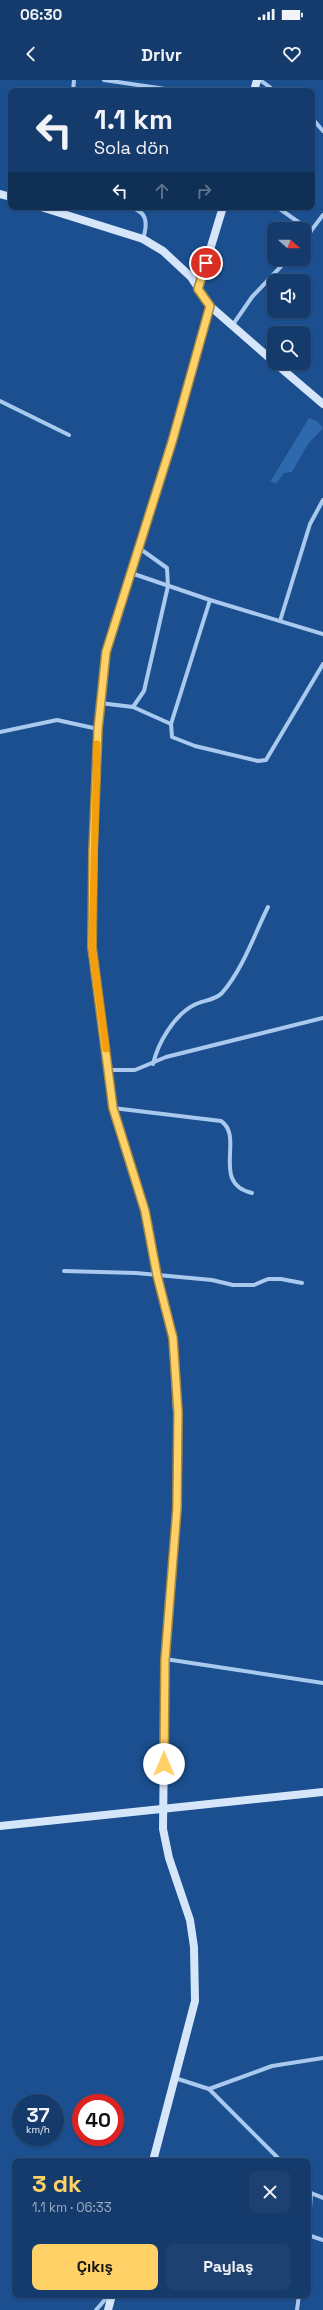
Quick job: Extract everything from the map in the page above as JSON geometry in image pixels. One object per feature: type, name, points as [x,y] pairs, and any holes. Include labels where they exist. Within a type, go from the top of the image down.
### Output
[{"type":"street","points":[[104,80],[159,88]]},
{"type":"street","points":[[259,80],[271,88]]},
{"type":"street","points":[[315,122],[323,131]]},
{"type":"street","points":[[51,210],[143,239],[162,251],[191,277],[210,306],[267,355]]},
{"type":"street","points":[[138,210],[144,215],[148,225],[143,239]]},
{"type":"street","points":[[198,289],[222,210]]},
{"type":"street","points":[[281,210],[298,222]]},
{"type":"street","points":[[311,231],[323,215]]},
{"type":"street","points":[[232,326],[252,297],[281,266]]},
{"type":"street","points":[[154,2158],[195,2002],[194,1947],[190,1920],[169,1858],[164,1829],[165,1659],[177,1508],[178,1412],[173,1338],[157,1275],[145,1211],[113,1108],[92,947],[93,851],[98,729],[106,652],[172,442],[210,306]]},
{"type":"street","points":[[284,370],[323,404]]},
{"type":"street","points":[[0,402],[69,435]]},
{"type":"street","points":[[280,622],[310,524],[323,500]]},
{"type":"street","points":[[132,707],[144,690],[168,586],[167,568],[139,548]]},
{"type":"street","points":[[131,573],[210,600],[323,634]]},
{"type":"street","points":[[210,600],[171,724],[172,737],[195,746],[258,761],[266,760],[323,664]]},
{"type":"street","points":[[100,704],[132,707],[171,724]]},
{"type":"street","points":[[0,732],[57,720],[98,729]]},
{"type":"street","points":[[152,1064],[156,1051],[170,1029],[185,1011],[194,1005],[213,999],[221,994],[235,975],[268,907]]},
{"type":"street","points":[[109,1070],[135,1070],[166,1057],[323,1018]]},
{"type":"street","points":[[113,1108],[221,1121],[229,1131],[231,1175],[240,1188],[252,1193]]},
{"type":"street","points":[[64,1271],[157,1275],[212,1280],[233,1285],[254,1285],[268,1279],[282,1279],[302,1283]]},
{"type":"street","points":[[165,1659],[323,1683]]},
{"type":"street","points":[[0,1826],[323,1792]]},
{"type":"street","points":[[209,2089],[272,2066],[323,2058]]},
{"type":"street","points":[[175,2078],[209,2089],[279,2158]]},
{"type":"street","points":[[311,2192],[323,2198]]},
{"type":"street","points":[[311,2236],[323,2240]]},
{"type":"street","points":[[96,2310],[106,2298]]},
{"type":"street","points":[[108,2310],[111,2298]]},
{"type":"street","points":[[297,2310],[299,2298]]},
{"type":"shaded area","points":[[309,418],[317,421],[323,428],[308,444],[292,472],[284,473],[277,483],[270,482]]},
{"type":"slow traffic","points":[[97,744],[93,851],[92,947],[106,1049]]},
{"type":"route","points":[[164,1764],[165,1660],[177,1508],[178,1412],[173,1338],[157,1275],[145,1211],[113,1108],[92,947],[93,851],[98,729],[106,652],[172,442],[210,306],[198,289],[206,263]]}]
